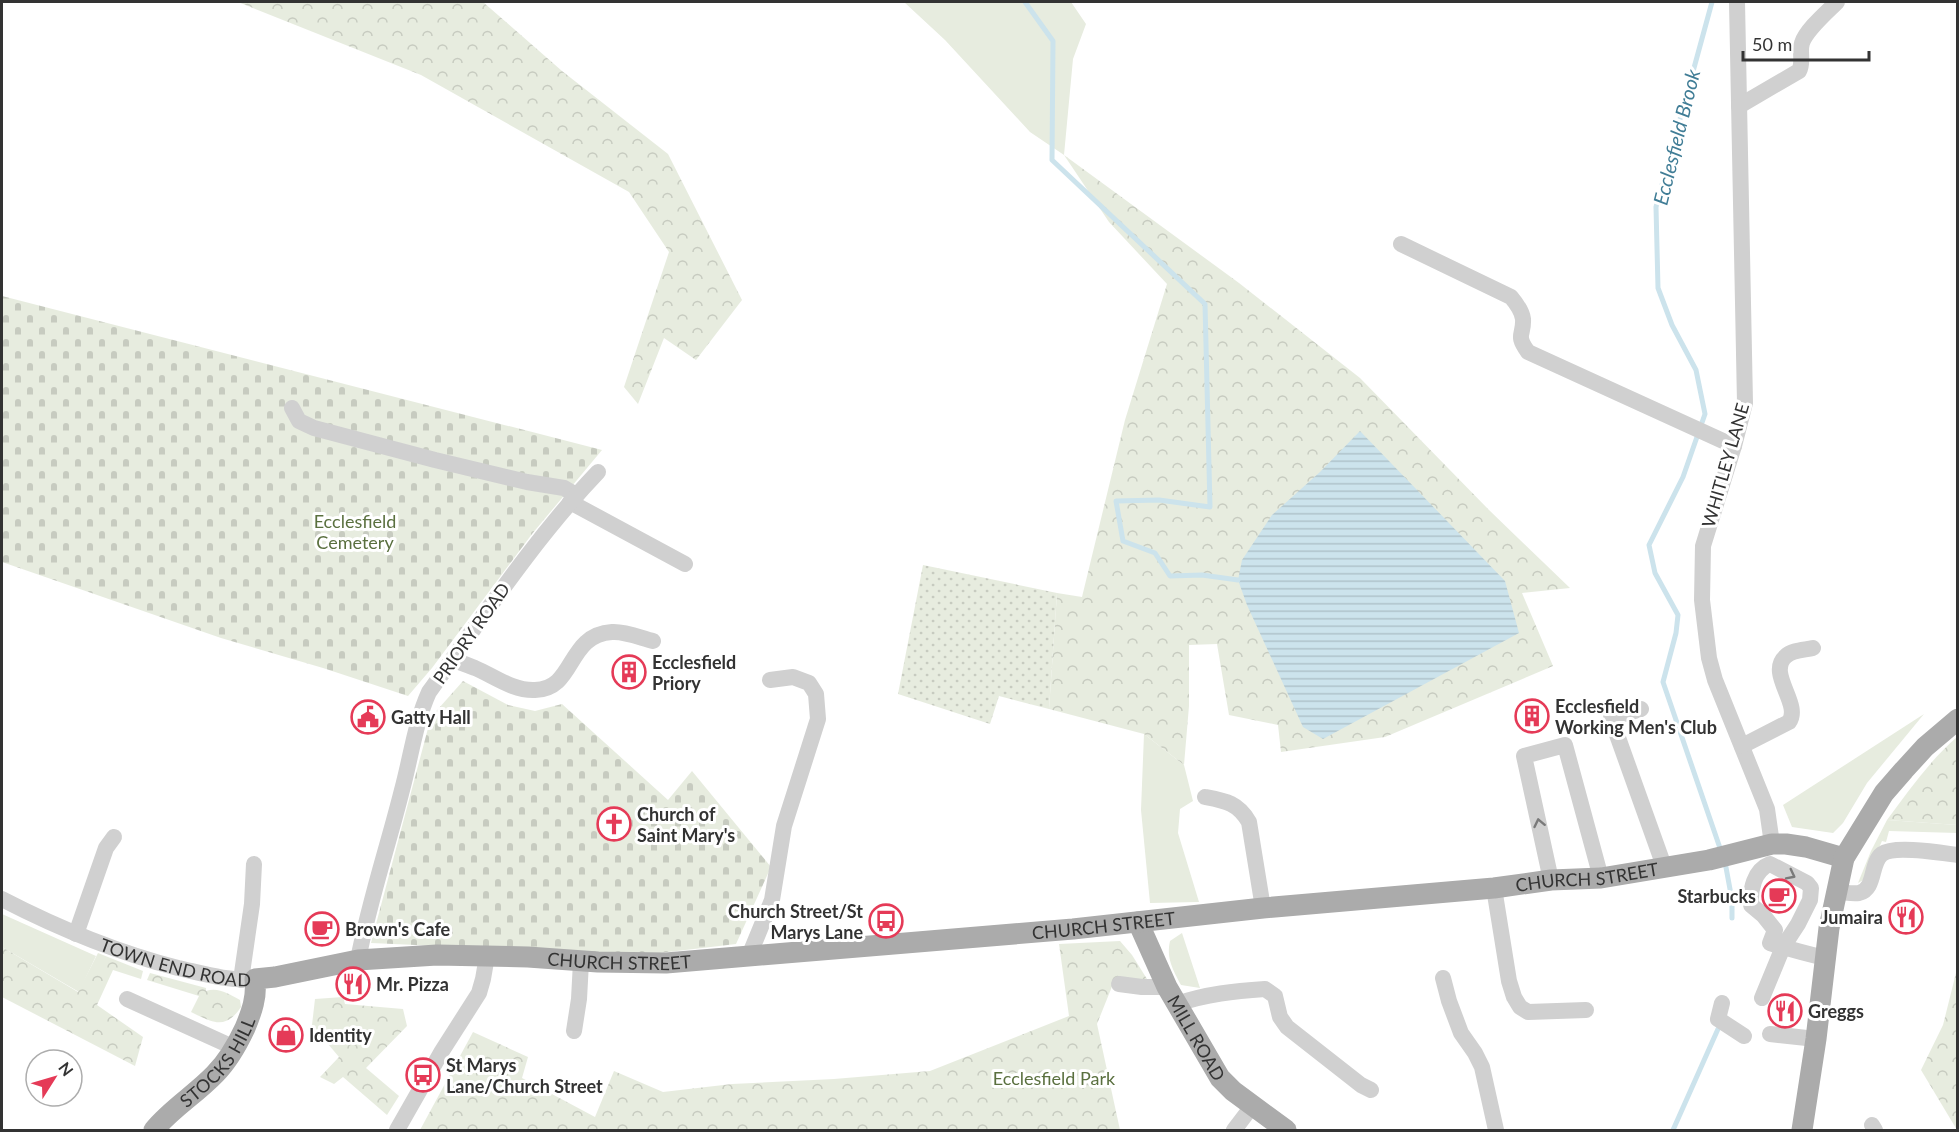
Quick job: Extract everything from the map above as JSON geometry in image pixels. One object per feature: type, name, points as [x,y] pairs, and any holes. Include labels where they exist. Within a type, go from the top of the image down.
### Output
[{"type":"main road","points":[[1802,1131],[1836,892],[1844,858],[1884,793],[1925,747],[1958,719]]},
{"type":"main road","name":"CHURCH STREET","points":[[358,960],[437,955],[646,963],[749,956],[1138,922],[1263,908],[1494,888],[1551,880],[1601,878],[1665,869],[1772,844],[1806,847],[1844,858]]},
{"type":"main road","name":"MILL ROAD","points":[[1138,922],[1172,995],[1220,1078],[1286,1131]]},
{"type":"main road","name":"TOWN END ROAD","points":[[248,979],[275,977],[358,960]]},
{"type":"main road","name":"STOCKS HILL","points":[[154,1131],[172,1111],[214,1076],[227,1062],[250,1017],[255,1000],[248,979]]},
{"type":"street","name":"WHITLEY LANE","points":[[1737,2],[1746,403],[1703,546],[1702,600],[1708,650],[1715,680],[1767,808],[1772,844]]},
{"type":"street","points":[[1738,106],[1799,72],[1802,66],[1801,45],[1805,36],[1837,2]]},
{"type":"street","points":[[1401,244],[1511,297],[1523,319],[1520,332],[1522,343],[1528,352],[1734,446]]},
{"type":"street","points":[[291,408],[299,421],[314,428],[435,460],[527,482],[564,488],[573,499],[685,564]]},
{"type":"street","name":"PRIORY ROAD","points":[[358,960],[423,706],[429,692],[514,573],[573,499],[598,472]]},
{"type":"street","points":[[453,660],[511,686],[535,690],[552,686],[563,676],[579,648],[595,636],[614,632],[653,641]]},
{"type":"street","points":[[1742,746],[1789,722],[1793,710],[1780,672],[1782,660],[1787,654],[1813,648]]},
{"type":"street","points":[[749,956],[772,900],[784,826],[818,719],[816,694],[809,683],[793,677],[770,680]]},
{"type":"street","points":[[1641,709],[1611,718],[1665,869]]},
{"type":"street","points":[[1551,880],[1524,756],[1565,745],[1601,878]]},
{"type":"street","points":[[1204,797],[1222,800],[1237,806],[1249,822],[1263,908]]},
{"type":"street","points":[[76,934],[106,848],[114,837]]},
{"type":"street","points":[[1836,892],[1861,893],[1869,887],[1876,861],[1883,853],[1893,849],[1958,855]]},
{"type":"street","points":[[248,979],[254,864]]},
{"type":"street","points":[[1762,998],[1777,945],[1775,930],[1751,905],[1750,897],[1758,873],[1764,866],[1770,864],[1807,883],[1811,888],[1810,900],[1805,912],[1777,945]]},
{"type":"street","points":[[1494,888],[1509,981],[1520,1007],[1528,1012],[1586,1011]]},
{"type":"street","name":"TOWN END ROAD","points":[[2,899],[106,946],[225,979],[248,979]]},
{"type":"street","points":[[1777,945],[1826,958]]},
{"type":"street","points":[[397,1131],[479,993],[487,956]]},
{"type":"street","points":[[574,1030],[581,962]]},
{"type":"street","points":[[1443,978],[1461,1033],[1482,1067],[1496,1131]]},
{"type":"street","points":[[1119,984],[1172,995],[1265,989],[1271,991],[1275,996],[1280,1017],[1287,1028],[1371,1090]]},
{"type":"street","points":[[127,999],[235,1048]]},
{"type":"street","points":[[1722,1002],[1718,1019],[1744,1036]]},
{"type":"street","points":[[1770,1034],[1816,1040]]},
{"type":"street","points":[[1234,1131],[1253,1105]]},
{"type":"green space","points":[[238,2],[483,2],[562,71],[668,154],[742,300],[696,360],[664,338],[638,404],[624,387],[669,252],[629,192],[421,75]]},
{"type":"green space","points":[[904,2],[1071,2],[1086,24],[1073,59],[1064,155],[1030,132],[945,40]]},
{"type":"green space","points":[[1064,155],[1239,283],[1360,378],[1489,510],[1570,588],[1522,593],[1553,666],[1385,737],[1281,752],[1278,725],[1229,715],[1217,644],[1189,645],[1189,706],[1184,765],[1144,734],[1049,709],[1057,593],[1082,597],[1125,420],[1167,284],[1109,222]]},
{"type":"green space","name":"Ecclesfield Cemetery","points":[[2,296],[602,450],[532,534],[432,668],[408,696],[221,638],[2,562]]},
{"type":"green space","points":[[923,565],[1057,593],[1049,709],[999,696],[990,724],[898,694]]},
{"type":"green space","points":[[463,681],[508,705],[535,711],[562,704],[668,800],[692,771],[771,867],[736,944],[643,955],[371,943],[431,717]]},
{"type":"green space","points":[[1924,714],[1867,783],[1843,823],[1833,833],[1792,827],[1783,805]]},
{"type":"green space","points":[[1144,734],[1184,765],[1193,801],[1180,809],[1178,833],[1199,902],[1150,903],[1141,810]]},
{"type":"green space","points":[[1957,737],[1957,825],[1887,820],[1911,787]]},
{"type":"green space","points":[[1887,820],[1957,825],[1957,833],[1889,831],[1886,842],[1882,841],[1865,879],[1858,883]]},
{"type":"green space","points":[[2,914],[96,956],[79,992],[2,947]]},
{"type":"green space","points":[[1182,933],[1200,988],[1181,985],[1171,964],[1170,941]]},
{"type":"green space","name":"Ecclesfield Park","points":[[1120,941],[1147,979],[1115,979],[1097,1024],[1120,1130],[420,1130],[473,1032],[528,1057],[522,1078],[595,1117],[614,1071],[663,1092],[732,1084],[930,1071],[1069,1016],[1059,944]]},
{"type":"green space","points":[[2,947],[78,992],[98,953],[143,971],[141,979],[113,970],[97,1005],[143,1037],[135,1066],[2,997]]},
{"type":"green space","points":[[1957,969],[1958,1130],[1921,1070],[1943,1025]]},
{"type":"green space","points":[[150,973],[206,988],[206,991],[223,992],[240,1000],[241,1007],[235,1015],[224,1022],[205,1019],[191,1012],[199,996],[147,980]]},
{"type":"green space","points":[[343,997],[345,1004],[403,1009],[407,1026],[366,1068],[399,1096],[387,1115],[343,1077],[334,1084],[320,1077],[339,1057],[312,1025],[315,999]]},
{"type":"water","points":[[1360,431],[1505,581],[1519,633],[1323,739],[1303,727],[1247,605],[1238,580],[1242,560],[1272,515],[1320,472]]},
{"type":"waterway","points":[[1025,2],[1053,41],[1052,160],[1205,304],[1210,507],[1159,500],[1116,501],[1123,541],[1155,553],[1170,576],[1202,575],[1238,580]]},
{"type":"waterway","name":"Ecclesfield Brook","points":[[1712,2],[1656,207],[1658,288],[1672,325],[1696,370],[1705,414],[1683,477],[1649,545],[1655,573],[1678,615],[1676,633],[1663,682],[1721,851]]},
{"type":"waterway","name":"Ecclesfield Brook","points":[[1725,862],[1732,900],[1732,918]]},
{"type":"waterway","name":"Ecclesfield Brook","points":[[1673,1130],[1718,1029]]},
{"type":"place","name":"Ecclesfield Priory","points":[[629,672]]},
{"type":"place","name":"Ecclesfield Working Men's Club","points":[[1532,716]]},
{"type":"place","name":"Gatty Hall","points":[[368,717]]},
{"type":"place","name":"Church of Saint Mary's","points":[[614,824]]},
{"type":"place","name":"Starbucks","points":[[1779,896]]},
{"type":"place","name":"Jumaira","points":[[1906,917]]},
{"type":"place","name":"Church Street/St Marys Lane","points":[[886,921]]},
{"type":"place","name":"Brown's Cafe","points":[[322,929]]},
{"type":"place","name":"Mr. Pizza","points":[[353,984]]},
{"type":"place","name":"Greggs","points":[[1785,1011]]},
{"type":"place","name":"Identity","points":[[286,1035]]},
{"type":"place","name":"St Marys Lane/Church Street","points":[[423,1075]]}]
